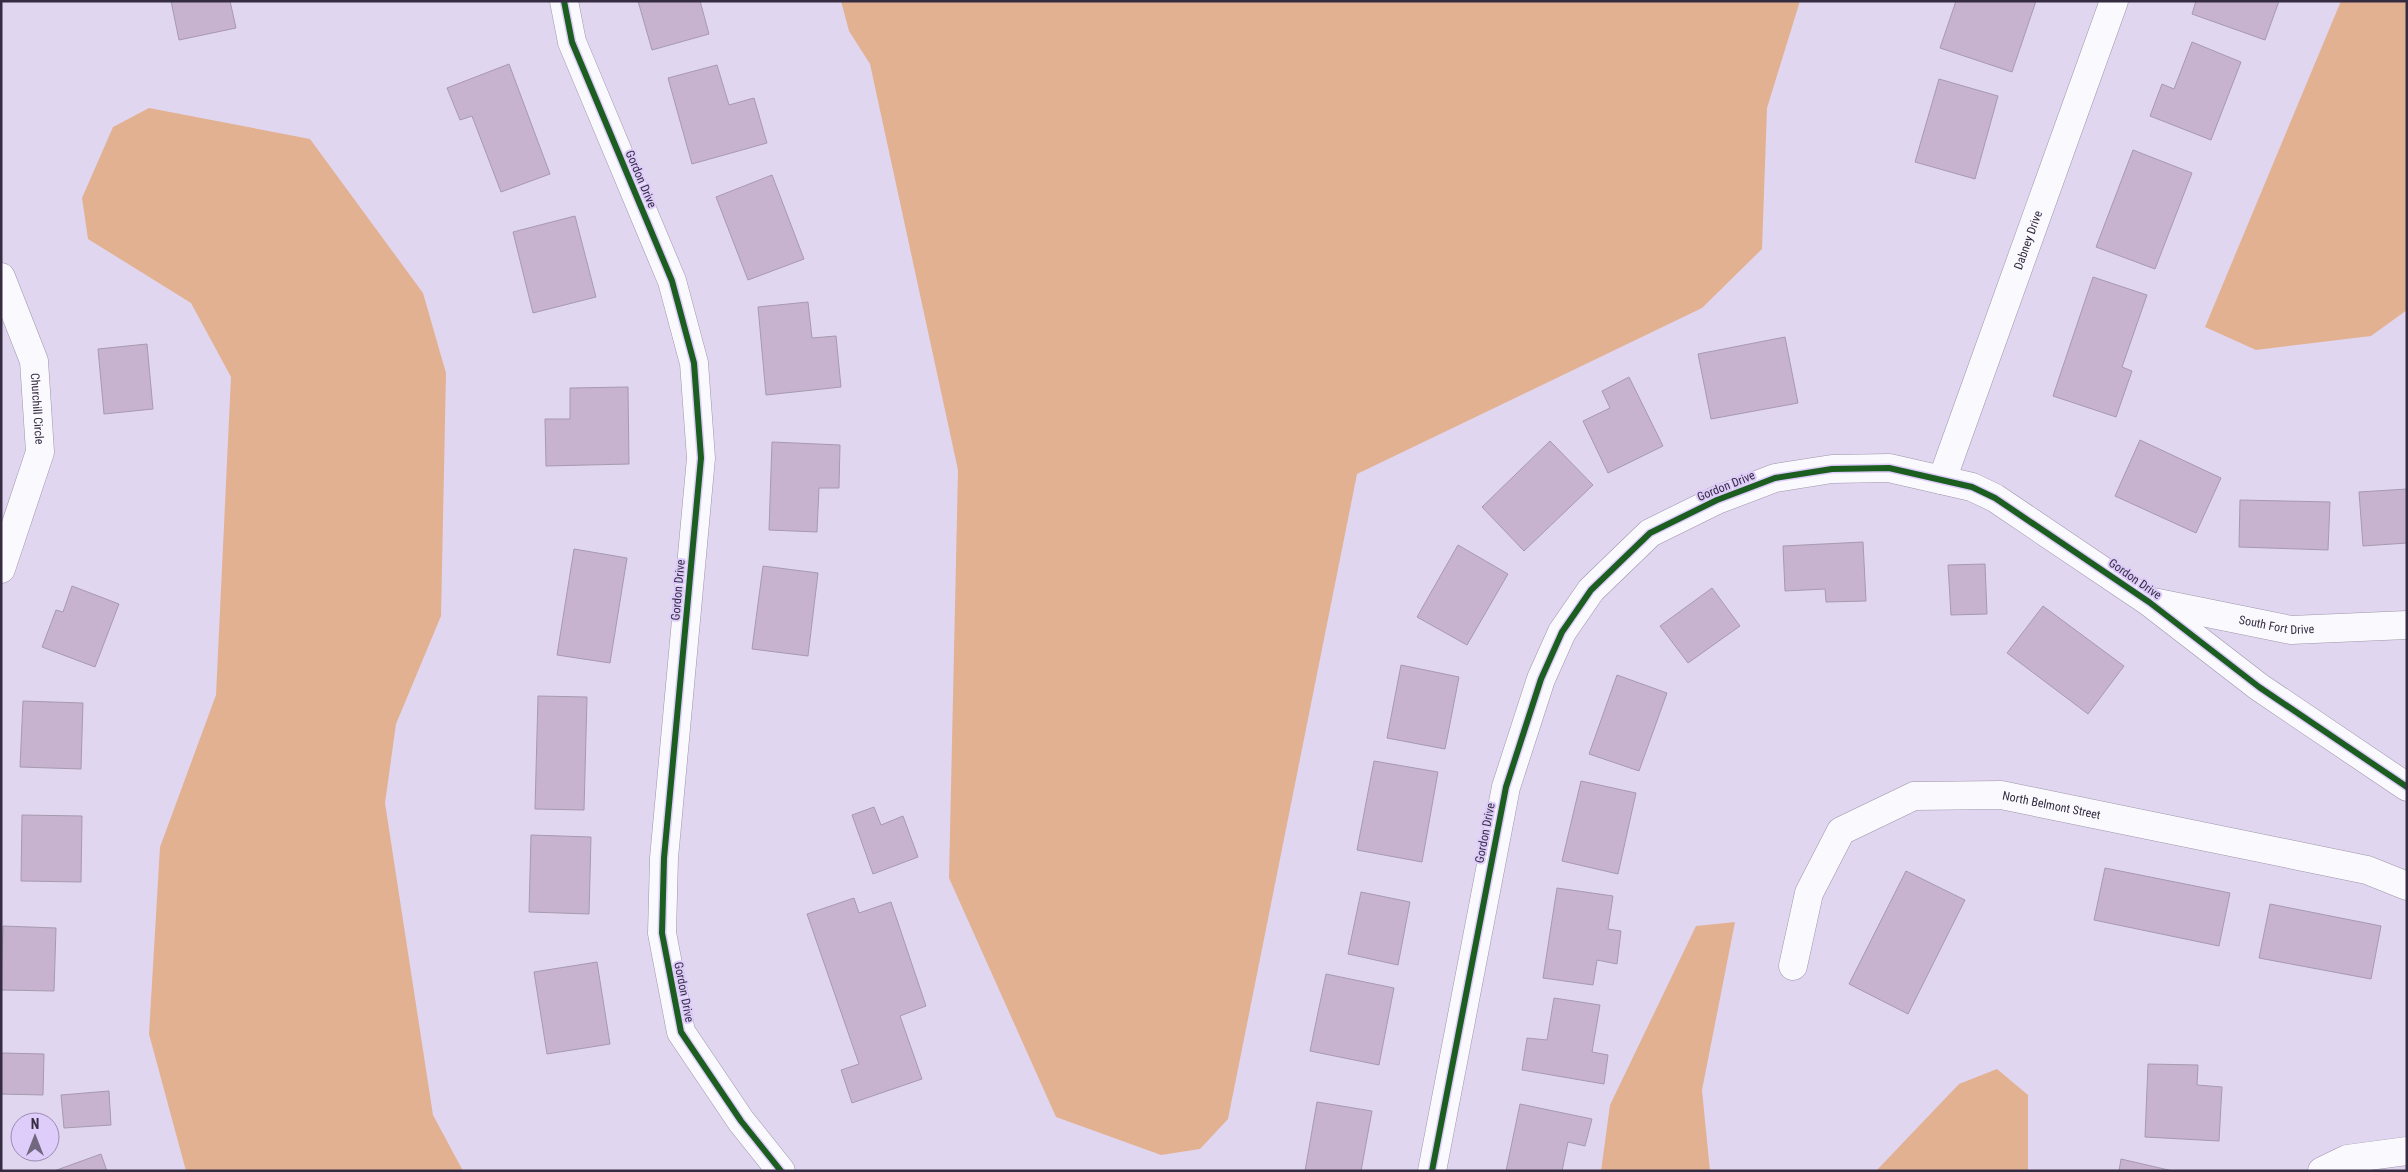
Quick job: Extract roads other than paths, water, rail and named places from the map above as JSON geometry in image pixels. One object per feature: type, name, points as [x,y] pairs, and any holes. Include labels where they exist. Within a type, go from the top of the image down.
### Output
[{"type":"street","name":"Gordon Drive","points":[[564,1],[572,42],[672,281],[694,363],[702,458],[664,858],[662,933],[680,1032],[741,1121],[781,1171]]},
{"type":"street","name":"Dabney Drive","points":[[1942,480],[2114,1]]},
{"type":"street","name":"Churchill Circle","points":[[1,277],[34,361],[40,452],[1,569]]},
{"type":"street","name":"Gordon Drive","points":[[1432,1171],[1506,787],[1541,679],[1562,632],[1591,590],[1650,533],[1717,500],[1776,478],[1832,469],[1889,468],[1972,487],[1995,498],[2149,602],[2259,687],[2407,787]]},
{"type":"street","name":"South Fort Drive","points":[[2149,602],[2291,630],[2407,625]]},
{"type":"street","name":"North Belmont Street","points":[[1793,966],[1809,893],[1841,831],[1914,796],[2001,795],[2367,870],[2407,886]]},
{"type":"street","points":[[2322,1171],[2347,1159],[2407,1151]]}]
